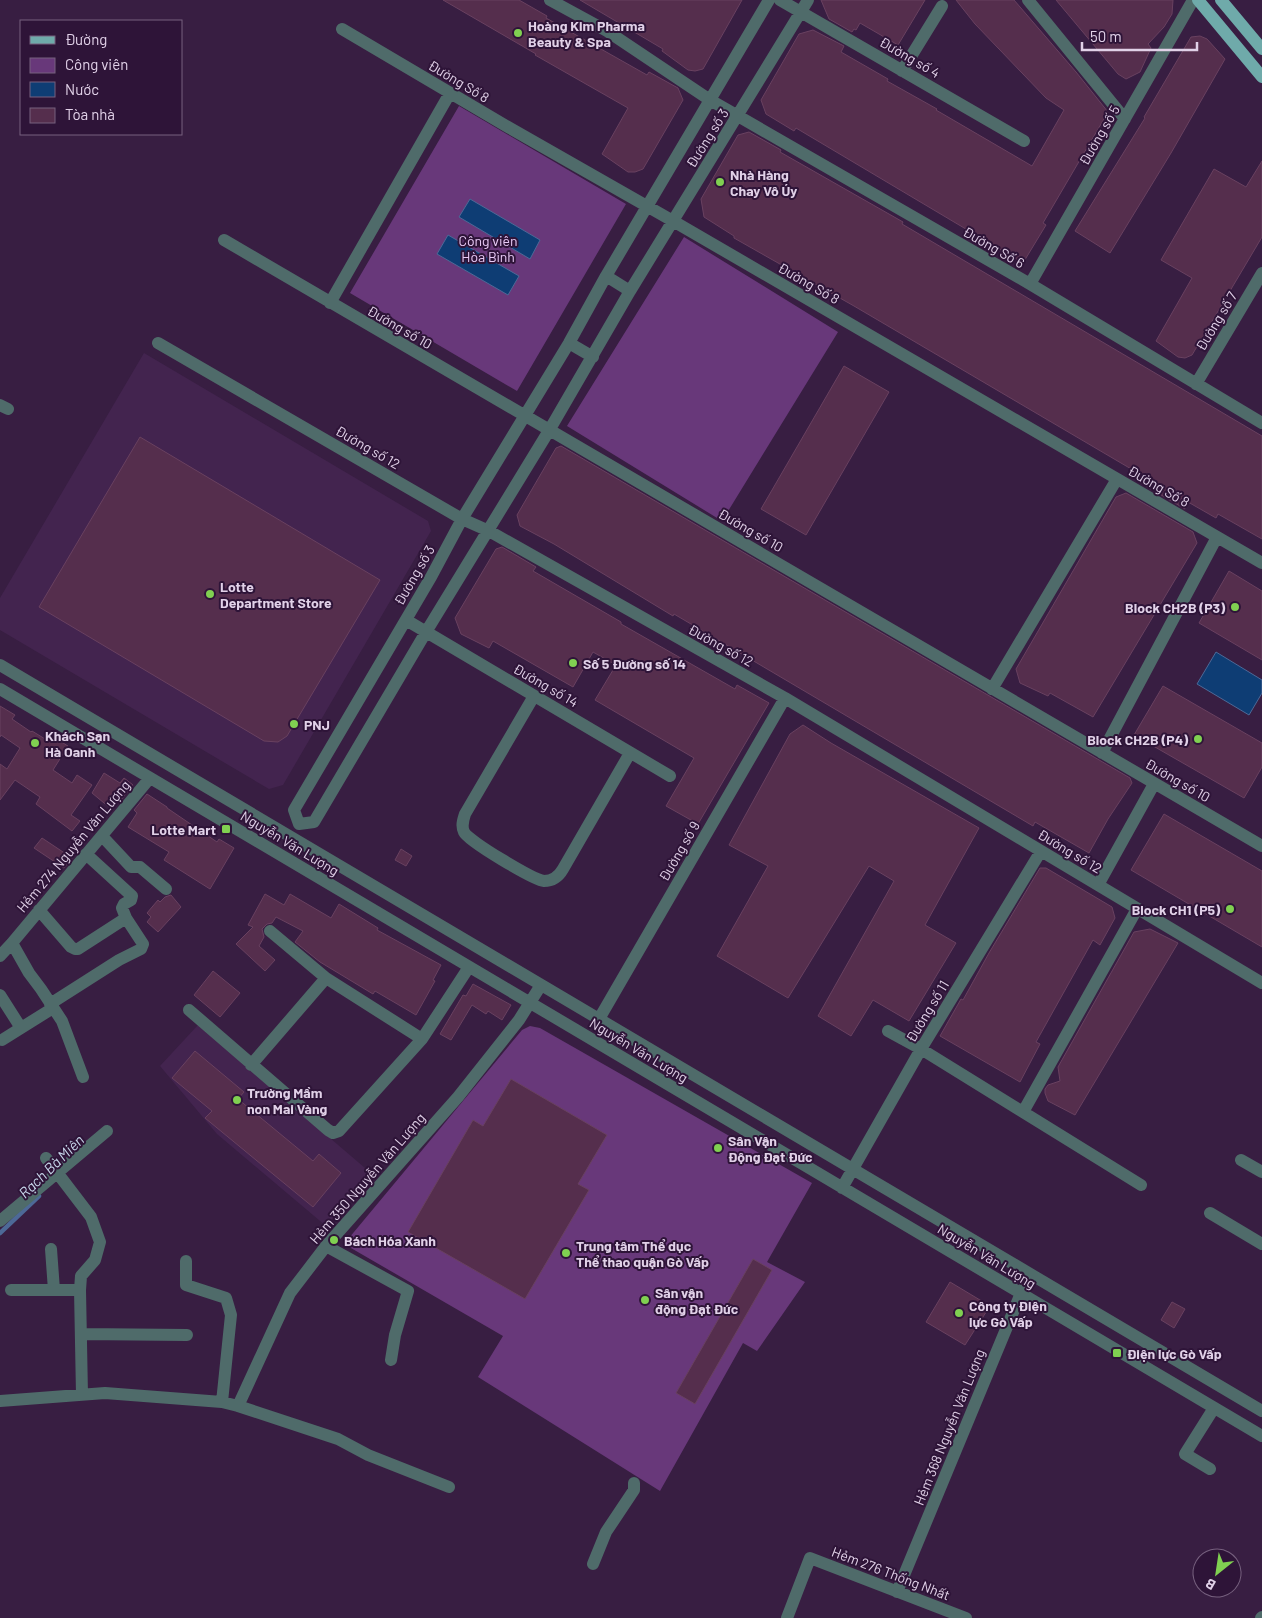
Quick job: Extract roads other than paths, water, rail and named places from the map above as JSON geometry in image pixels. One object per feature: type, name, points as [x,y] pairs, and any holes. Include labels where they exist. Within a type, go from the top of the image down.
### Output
[{"type":"main road","points":[[1198,0],[1262,77]]},
{"type":"main road","points":[[1221,0],[1262,49]]},
{"type":"street","points":[[550,0],[607,31],[710,100]]},
{"type":"street","name":"Đường số 3","points":[[769,0],[606,276],[569,343],[462,519],[431,577],[294,810],[299,824],[314,822],[426,632],[593,357],[630,291],[808,0]]},
{"type":"street","name":"Đường số 4","points":[[780,0],[1024,141]]},
{"type":"street","points":[[1028,0],[1125,119]]},
{"type":"street","name":"Đường số 5","points":[[1030,284],[1193,0]]},
{"type":"street","points":[[902,70],[942,6]]},
{"type":"street","name":"Đường Số 8","points":[[342,28],[450,93],[1262,563]]},
{"type":"street","points":[[330,303],[450,93]]},
{"type":"street","name":"Đường Số 6","points":[[710,100],[1030,284],[1262,423]]},
{"type":"street","name":"Đường số 10","points":[[224,240],[1262,846]]},
{"type":"street","name":"Đường số 7","points":[[1196,384],[1262,273]]},
{"type":"street","points":[[606,276],[630,291]]},
{"type":"street","name":"Đường số 12","points":[[158,343],[462,519],[489,531],[785,698],[1262,983]]},
{"type":"street","points":[[569,343],[593,357]]},
{"type":"street","points":[[992,690],[1117,479]]},
{"type":"street","points":[[1102,753],[1217,537]]},
{"type":"street","name":"Đường số 14","points":[[406,620],[670,776]]},
{"type":"street","name":"Nguyễn Văn Lượng","points":[[0,665],[1262,1411]]},
{"type":"street","name":"Nguyễn Văn Lượng","points":[[0,689],[1262,1436]]},
{"type":"street","points":[[534,696],[465,814],[462,824],[463,830],[470,839],[518,868],[544,881],[557,877],[630,753]]},
{"type":"street","name":"Đường số 9","points":[[599,1020],[785,698]]},
{"type":"street","name":"Hẻm 274 Nguyễn Văn Lượng","points":[[0,956],[150,778]]},
{"type":"street","points":[[1098,885],[1154,784]]},
{"type":"street","points":[[280,855],[299,824]]},
{"type":"street","points":[[102,836],[131,866],[140,867],[166,889]]},
{"type":"street","name":"Đường số 11","points":[[842,1188],[921,1049],[1042,852]]},
{"type":"street","points":[[2,1040],[119,960],[141,949],[143,944],[126,918],[122,906],[131,900],[132,896],[86,854]]},
{"type":"street","points":[[1023,1112],[1137,909]]},
{"type":"street","points":[[39,910],[71,947],[75,949],[78,949],[126,918]]},
{"type":"street","points":[[270,931],[326,978],[422,1039]]},
{"type":"street","points":[[12,943],[28,973],[62,1021],[83,1078]]},
{"type":"street","points":[[189,1010],[333,1133],[339,1131],[422,1039],[469,967]]},
{"type":"street","points":[[252,1065],[326,978]]},
{"type":"street","name":"Hẻm 350 Nguyễn Văn Lượng","points":[[238,1406],[290,1294],[326,1246],[458,1097],[530,1003],[541,985]]},
{"type":"street","points":[[0,995],[21,1028]]},
{"type":"street","points":[[888,1031],[921,1049],[1141,1185]]},
{"type":"street","points":[[0,1221],[107,1131]]},
{"type":"street","points":[[46,1158],[91,1217],[100,1242],[95,1260],[81,1276],[82,1394]]},
{"type":"street","points":[[1241,1160],[1262,1172]]},
{"type":"street","points":[[1210,1213],[1262,1244]]},
{"type":"street","points":[[326,1246],[408,1291],[391,1360]]},
{"type":"street","points":[[51,1249],[54,1290]]},
{"type":"street","points":[[186,1261],[186,1285],[226,1298],[231,1315],[222,1402]]},
{"type":"street","name":"Hẻm 368 Nguyễn Văn Lượng","points":[[897,1592],[1021,1293],[1032,1275]]},
{"type":"street","points":[[11,1290],[80,1290]]},
{"type":"street","points":[[81,1334],[187,1335]]},
{"type":"street","points":[[0,1400],[105,1393],[222,1402],[338,1439],[368,1455],[449,1487]]},
{"type":"street","points":[[1210,1469],[1185,1454],[1214,1408]]},
{"type":"street","points":[[593,1564],[606,1532],[634,1490],[634,1483]]},
{"type":"street","name":"Hẻm 276 Thống Nhất","points":[[787,1618],[810,1558],[966,1618]]},
{"type":"water","points":[[470,199],[540,240],[530,259],[459,217]]},
{"type":"water","points":[[448,235],[519,276],[508,295],[437,254]]},
{"type":"water","points":[[1216,652],[1262,680],[1262,693],[1249,715],[1197,684]]},
{"type":"waterway","name":"Rạch Bà Miên","points":[[0,1233],[39,1196]]},
{"type":"place","name":"Hoàng Kim Pharma Beauty & Spa","points":[[518,33]]},
{"type":"place","name":"Nhà Hàng Chay Vô Úy","points":[[720,182]]},
{"type":"place","name":"Lotte Department Store","points":[[210,594]]},
{"type":"place","name":"Block CH2B (P3)","points":[[1235,607]]},
{"type":"place","name":"Số 5 Đường số 14","points":[[573,663]]},
{"type":"place","name":"PNJ","points":[[294,724]]},
{"type":"place","name":"Block CH2B (P4)","points":[[1198,739]]},
{"type":"place","name":"Khách Sạn Hà Oanh","points":[[35,743]]},
{"type":"place","name":"Lotte Mart","points":[[226,829]]},
{"type":"place","name":"Block CH1 (P5)","points":[[1230,909]]},
{"type":"place","name":"Trường Mầm non Mai Vàng","points":[[237,1100]]},
{"type":"place","name":"Sân Vận Động Đạt Đức","points":[[718,1148]]},
{"type":"place","name":"Bách Hóa Xanh","points":[[334,1240]]},
{"type":"place","name":"Trung tâm Thể dục Thể thao quận Gò Vấp","points":[[566,1253]]},
{"type":"place","name":"Sân vận động Đạt Đức","points":[[645,1300]]},
{"type":"place","name":"Công ty Điện lực Gò Vấp","points":[[959,1313]]},
{"type":"place","name":"Điện lực Gò Vấp","points":[[1117,1353]]},
{"type":"park label","name":"Công viên Hòa Bình","points":[[488,248]]}]
